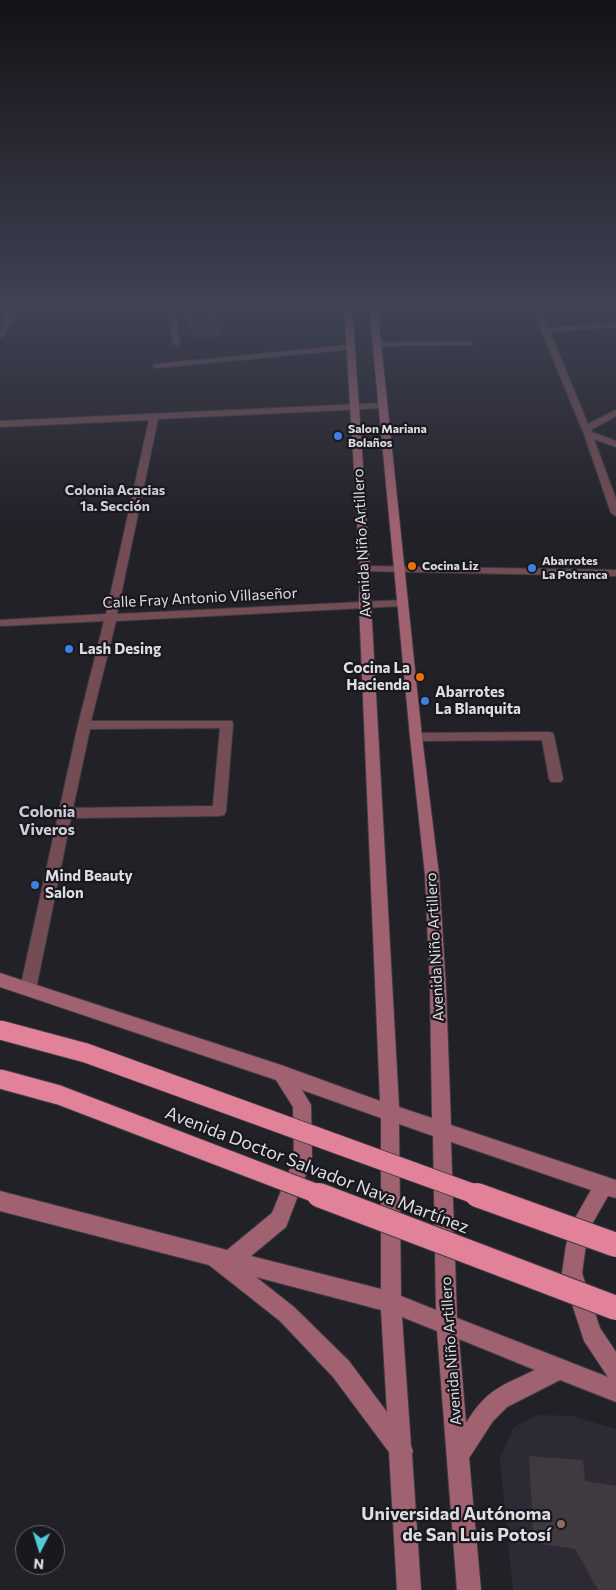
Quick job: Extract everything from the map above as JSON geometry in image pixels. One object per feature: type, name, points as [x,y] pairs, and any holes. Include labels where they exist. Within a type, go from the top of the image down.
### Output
[{"type":"highway","name":"Avenida Doctor Salvador Nava Martínez","points":[[0,1030],[86,1053],[616,1245]]},
{"type":"highway","name":"Avenida Doctor Salvador Nava Martínez","points":[[0,1079],[58,1095],[616,1308]]},
{"type":"main road","name":"Avenida Niño Artillero","points":[[353,379],[364,569],[390,1113],[391,1302],[402,1451],[409,1590]]},
{"type":"main road","name":"Avenida Niño Artillero","points":[[379,379],[432,875],[438,989],[448,1324],[469,1590]]},
{"type":"main road","points":[[0,980],[281,1073],[390,1113],[610,1187],[584,1220],[576,1245],[572,1273],[591,1334],[616,1370]]},
{"type":"main road","points":[[220,1257],[279,1220],[303,1159],[302,1105],[281,1073]]},
{"type":"main road","points":[[0,1201],[391,1302],[616,1391]]},
{"type":"main road","points":[[220,1257],[287,1314],[341,1370],[402,1451]]},
{"type":"main road","points":[[458,1456],[485,1413],[499,1399],[559,1369]]},
{"type":"street","points":[[565,379],[587,432],[616,513]]},
{"type":"street","points":[[0,424],[355,409],[382,406]]},
{"type":"street","points":[[587,432],[616,414]]},
{"type":"street","points":[[28,989],[84,725],[111,617],[154,418]]},
{"type":"street","points":[[587,432],[616,444]]},
{"type":"street","points":[[364,569],[616,573]]},
{"type":"street","name":"Calle Fray Antonio Villaseñor","points":[[0,623],[402,603]]},
{"type":"street","points":[[66,814],[219,811],[227,724],[84,725]]},
{"type":"street","points":[[416,737],[548,736],[556,779]]},
{"type":"shaded area","name":"Universidad Autónoma de San Luis Potosí","points":[[537,1415],[572,1416],[616,1429],[616,1590],[513,1590],[500,1458],[514,1427]]},
{"type":"building","points":[[529,1456],[583,1460],[585,1481],[616,1486],[616,1590],[598,1590],[575,1549],[542,1544],[533,1531]]},
{"type":"place","name":"Salon Mariana Bolaños","points":[[338,436]]},
{"type":"place","name":"Cocina Liz","points":[[412,566]]},
{"type":"place","name":"Abarrotes La Potranca","points":[[532,568]]},
{"type":"place","name":"Lash Desing","points":[[69,649]]},
{"type":"place","name":"Cocina La Hacienda","points":[[420,677]]},
{"type":"place","name":"Abarrotes La Blanquita","points":[[425,701]]},
{"type":"place","name":"Mind Beauty Salon","points":[[35,885]]},
{"type":"place","name":"Universidad Autónoma de San Luis Potosí","points":[[561,1524]]},
{"type":"district","name":"Colonia Acacias 1a. Sección","points":[[115,498]]},
{"type":"district","name":"Colonia Viveros","points":[[47,821]]}]
